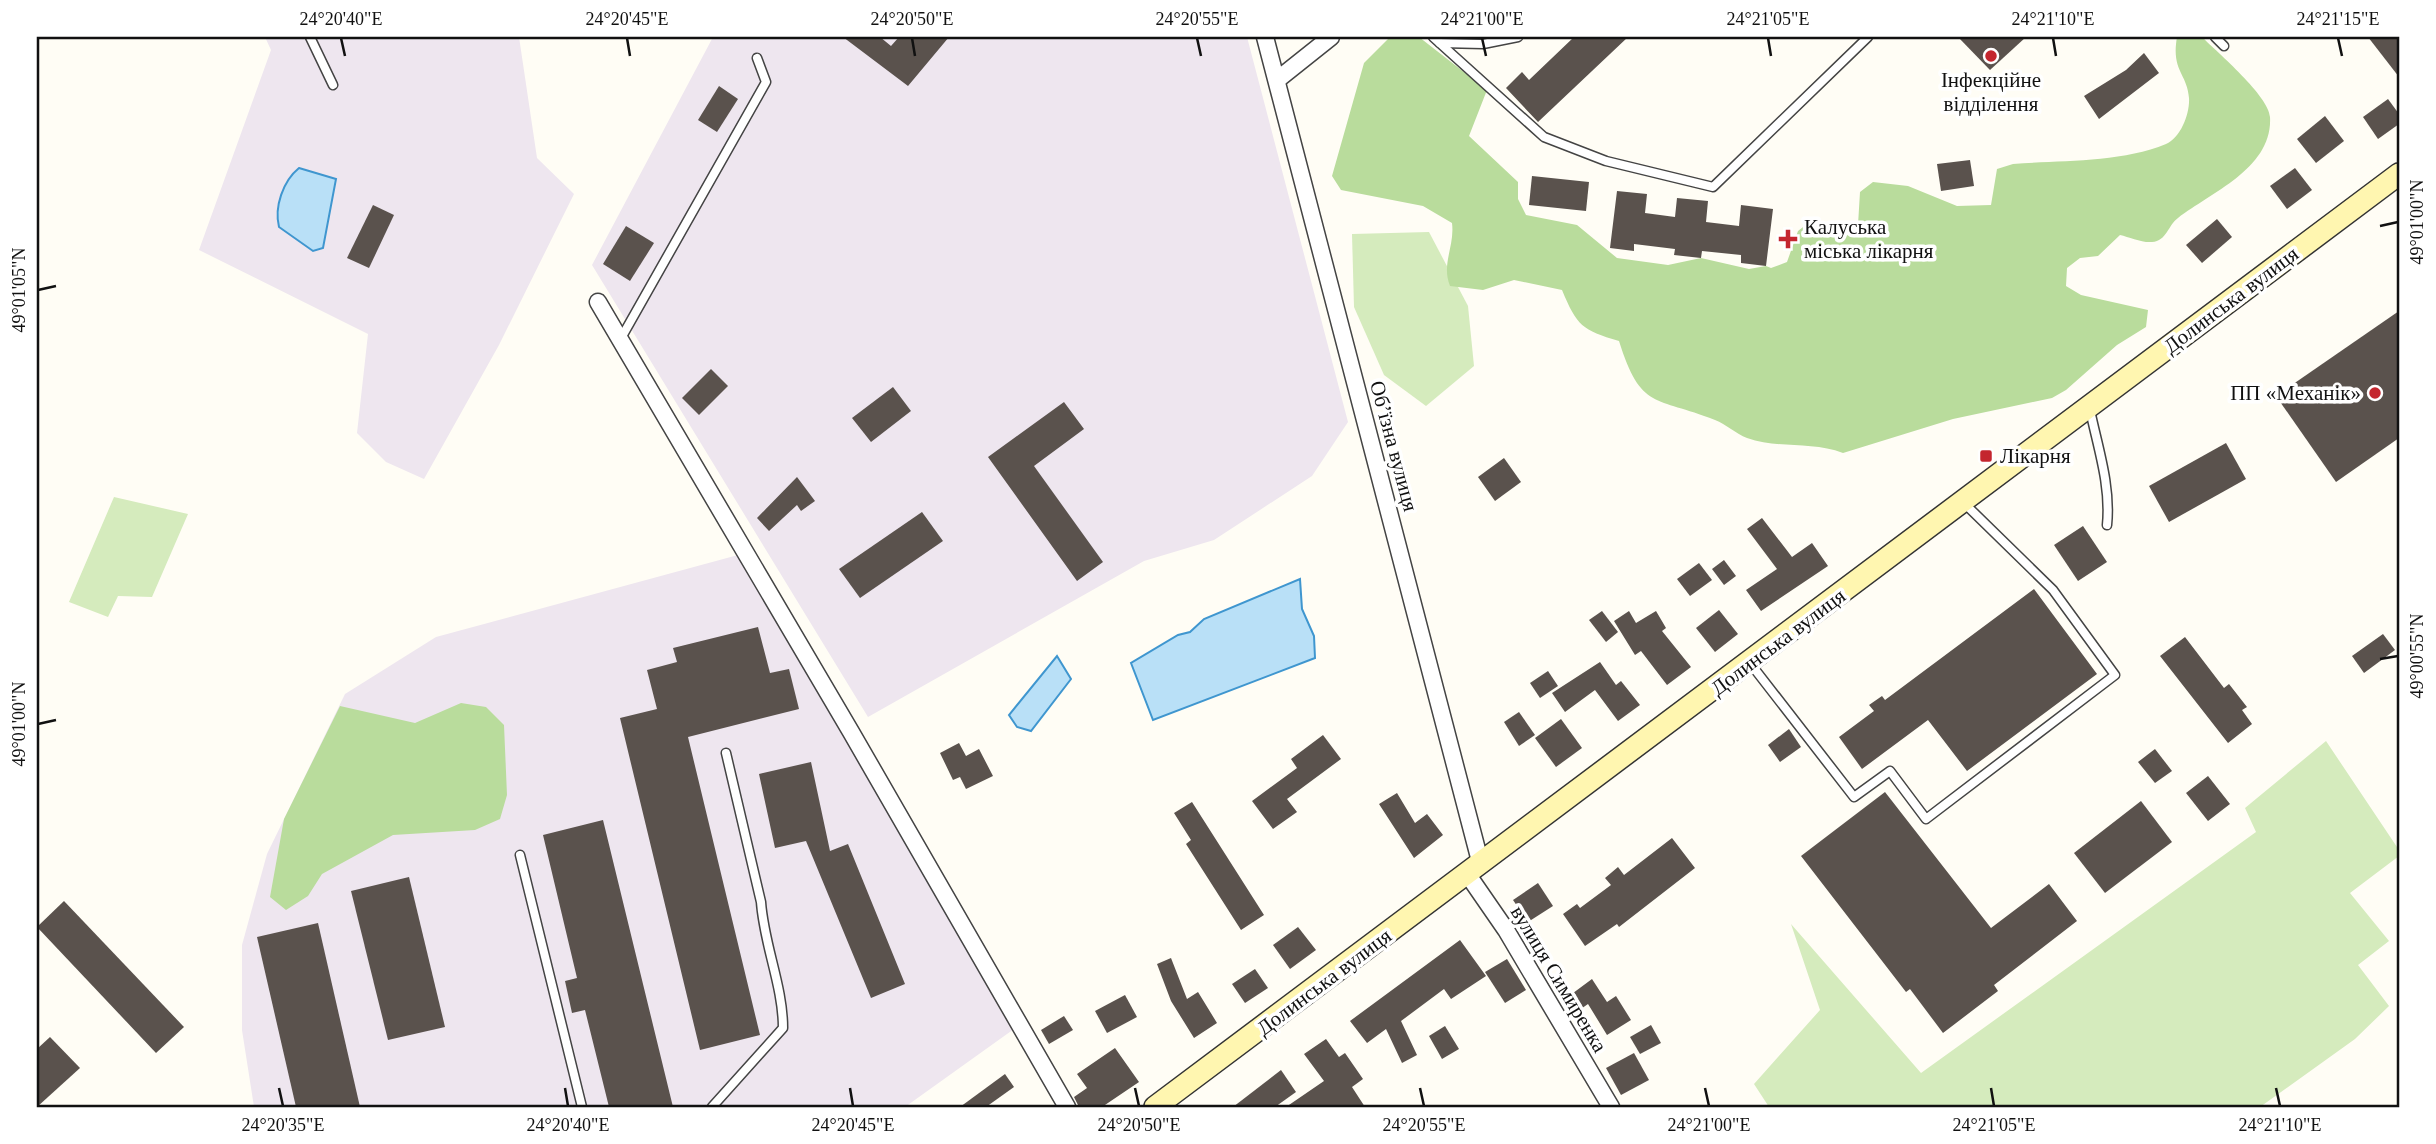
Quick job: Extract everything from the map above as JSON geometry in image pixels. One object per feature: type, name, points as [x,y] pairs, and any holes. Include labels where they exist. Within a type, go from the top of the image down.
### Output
[{"type":"main road","name":"Долинська вулиця","points":[[1155,1107],[2399,174]]},
{"type":"street","name":"Обʼїзна вулиця","points":[[1265,37],[1474,870]]},
{"type":"street","points":[[1277,80],[1331,37]]},
{"type":"street","points":[[598,302],[1067,1107]]},
{"type":"street","name":"вулиця Симиренка","points":[[1474,870],[1506,930],[1611,1107]]},
{"type":"lane","points":[[310,37],[333,85]]},
{"type":"lane","points":[[1436,40],[1483,44],[1518,37]]},
{"type":"lane","points":[[1436,40],[1544,136],[1606,161],[1713,187],[1868,37]]},
{"type":"lane","points":[[2216,37],[2224,46]]},
{"type":"lane","points":[[620,340],[766,82],[757,58]]},
{"type":"lane","points":[[2089,407],[2105,474],[2109,508],[2107,525]]},
{"type":"lane","points":[[1750,663],[1854,797],[1890,771],[1926,819],[2115,675],[2053,590],[1964,502]]},
{"type":"lane","points":[[712,1107],[783,1028],[783,1008],[726,753]]},
{"type":"lane","points":[[520,855],[582,1107]]},
{"type":"shaded area","points":[[265,37],[519,37],[537,158],[574,194],[499,345],[424,479],[386,462],[357,433],[368,334],[199,250],[271,50]]},
{"type":"shaded area","points":[[713,37],[1247,37],[1348,422],[1312,476],[1214,540],[1144,561],[868,717],[592,265]]},
{"type":"shaded area","points":[[738,555],[1014,1029],[905,1107],[254,1107],[242,1030],[242,945],[267,854],[345,694],[436,637]]},
{"type":"green space","points":[[1390,37],[1419,37],[1487,90],[1469,136],[1518,182],[1518,199],[1526,215],[1577,225],[1617,258],[1668,265],[1701,258],[1749,269],[1766,266],[1771,268],[1787,262],[1798,231],[1812,220],[1843,234],[1858,225],[1860,192],[1873,182],[1908,186],[1957,206],[1991,205],[1997,169],[2013,164],[2110,158],[2166,144],[2180,131],[2189,104],[2188,90],[2176,57],[2177,37],[2202,37],[2242,75],[2261,98],[2270,117],[2268,135],[2262,151],[2251,165],[2223,188],[2178,218],[2161,239],[2148,242],[2120,235],[2098,256],[2080,258],[2067,268],[2066,286],[2081,295],[2148,310],[2146,327],[2117,345],[2066,390],[2052,398],[1953,419],[1843,453],[1819,447],[1747,438],[1715,420],[1653,398],[1635,380],[1619,341],[1582,325],[1572,312],[1562,290],[1514,280],[1483,290],[1450,286],[1447,262],[1452,223],[1423,206],[1341,190],[1332,176],[1364,63]]},
{"type":"green space","points":[[1429,232],[1468,306],[1474,366],[1426,406],[1384,375],[1354,307],[1352,234]]},
{"type":"green space","points":[[114,497],[188,514],[152,597],[118,596],[108,617],[69,602]]},
{"type":"green space","points":[[461,703],[486,707],[504,725],[507,795],[500,819],[475,830],[393,835],[322,874],[308,896],[286,910],[270,897],[284,819],[340,706],[415,723]]},
{"type":"green space","points":[[2326,741],[2399,850],[2399,856],[2350,893],[2389,941],[2358,965],[2389,1006],[2355,1039],[2260,1107],[1769,1107],[1754,1084],[1820,1010],[1791,924],[1921,1073],[2256,832],[2245,808]]},
{"type":"water","points":[[299,168],[336,179],[323,248],[313,251],[279,227],[281,195],[288,180]]},
{"type":"water","points":[[1300,579],[1302,609],[1314,636],[1315,658],[1153,720],[1131,663],[1178,635],[1190,632],[1204,619]]},
{"type":"water","points":[[1057,656],[1071,679],[1031,731],[1017,727],[1009,715]]},
{"type":"building","points":[[843,37],[880,37],[891,46],[899,37],[949,37],[908,86]]},
{"type":"building","points":[[1574,37],[1628,37],[1538,122],[1506,88],[1522,72],[1529,80]]},
{"type":"building","name":"Інфекційне відділення","points":[[1958,37],[2026,37],[1990,70]]},
{"type":"building","points":[[2368,37],[2399,37],[2399,77]]},
{"type":"building","points":[[2144,53],[2159,73],[2099,119],[2084,96],[2126,70]]},
{"type":"building","points":[[719,86],[738,99],[717,132],[698,120]]},
{"type":"building","points":[[2388,99],[2399,114],[2399,124],[2378,139],[2363,117]]},
{"type":"building","points":[[2325,116],[2344,141],[2316,163],[2297,139]]},
{"type":"building","points":[[1970,160],[1974,186],[1941,191],[1937,164]]},
{"type":"building","points":[[2295,168],[2312,190],[2287,209],[2270,186]]},
{"type":"building","points":[[1532,176],[1589,182],[1586,211],[1529,205]]},
{"type":"building","points":[[1617,191],[1647,194],[1645,213],[1675,217],[1677,198],[1708,201],[1706,222],[1739,226],[1741,205],[1773,209],[1766,266],[1741,263],[1741,255],[1702,251],[1701,258],[1674,255],[1675,249],[1634,244],[1634,251],[1610,248]]},
{"type":"building","points":[[373,205],[394,215],[369,268],[347,258]]},
{"type":"building","points":[[2217,219],[2232,237],[2202,263],[2186,245]]},
{"type":"building","points":[[626,226],[654,243],[630,281],[603,264]]},
{"type":"building","points":[[2399,311],[2399,438],[2336,482],[2276,396]]},
{"type":"building","points":[[711,369],[728,386],[699,415],[682,398]]},
{"type":"building","points":[[893,387],[911,411],[871,442],[852,418]]},
{"type":"building","points":[[1064,402],[1084,429],[1034,466],[1103,562],[1077,581],[988,457]]},
{"type":"building","points":[[2226,443],[2246,479],[2169,522],[2149,486]]},
{"type":"building","points":[[1504,458],[1521,482],[1495,501],[1478,477]]},
{"type":"building","points":[[797,477],[815,501],[801,511],[797,505],[769,531],[757,518]]},
{"type":"building","points":[[922,512],[943,541],[860,598],[839,569]]},
{"type":"building","points":[[1762,518],[1792,557],[1812,543],[1828,566],[1761,611],[1746,590],[1777,569],[1747,529]]},
{"type":"building","points":[[2083,526],[2107,562],[2078,581],[2054,545]]},
{"type":"building","points":[[1724,560],[1736,576],[1724,585],[1712,569]]},
{"type":"building","points":[[1699,563],[1712,580],[1690,596],[1677,579]]},
{"type":"building","points":[[2034,589],[2097,674],[1967,771],[1928,720],[1862,769],[1839,737],[1874,711],[1869,705],[1882,696],[1885,700]]},
{"type":"building","points":[[1719,610],[1738,634],[1715,652],[1696,628]]},
{"type":"building","points":[[1602,611],[1618,632],[1606,642],[1589,620]]},
{"type":"building","points":[[1629,611],[1636,623],[1656,611],[1666,628],[1662,631],[1691,667],[1667,685],[1641,651],[1635,655],[1614,621]]},
{"type":"building","points":[[758,627],[770,673],[789,669],[799,709],[688,737],[760,1035],[700,1050],[620,718],[657,709],[647,670],[677,662],[673,648]]},
{"type":"building","points":[[2383,634],[2395,650],[2364,673],[2352,656]]},
{"type":"building","points":[[2185,637],[2224,688],[2229,684],[2247,707],[2242,710],[2252,724],[2228,743],[2160,656]]},
{"type":"building","points":[[1600,662],[1616,685],[1621,681],[1640,705],[1618,721],[1595,690],[1565,712],[1552,693]]},
{"type":"building","points":[[1548,671],[1558,686],[1540,698],[1530,683]]},
{"type":"building","points":[[1519,712],[1535,735],[1519,746],[1504,722]]},
{"type":"building","points":[[1561,719],[1582,748],[1556,767],[1535,738]]},
{"type":"building","points":[[1789,729],[1801,747],[1780,762],[1768,745]]},
{"type":"building","points":[[1323,735],[1341,759],[1287,799],[1297,812],[1273,829],[1252,801],[1297,768],[1291,759]]},
{"type":"building","points":[[959,743],[966,756],[979,749],[993,776],[966,789],[960,777],[953,780],[940,753]]},
{"type":"building","points":[[2155,749],[2172,771],[2155,783],[2138,762]]},
{"type":"building","points":[[811,762],[830,851],[848,844],[905,984],[871,998],[806,841],[775,848],[759,774]]},
{"type":"building","points":[[2208,776],[2230,804],[2208,821],[2186,793]]},
{"type":"building","points":[[1885,792],[1991,928],[2049,884],[2077,921],[1994,985],[1998,991],[1943,1033],[1910,989],[1906,992],[1801,856]]},
{"type":"building","points":[[1397,793],[1415,823],[1427,814],[1443,835],[1414,858],[1379,804]]},
{"type":"building","points":[[2141,801],[2172,842],[2105,893],[2074,853]]},
{"type":"building","points":[[1192,802],[1264,915],[1241,930],[1186,844],[1191,840],[1174,813]]},
{"type":"building","points":[[603,820],[673,1107],[609,1107],[585,1010],[572,1013],[565,981],[577,978],[543,835]]},
{"type":"building","points":[[1672,838],[1695,868],[1619,927],[1617,924],[1585,946],[1563,914],[1577,904],[1580,908],[1611,885],[1605,878],[1618,867],[1624,875]]},
{"type":"building","points":[[409,877],[445,1027],[388,1040],[351,891]]},
{"type":"building","points":[[1538,883],[1553,906],[1528,922],[1513,900]]},
{"type":"building","points":[[64,901],[184,1027],[156,1053],[37,927]]},
{"type":"building","points":[[318,923],[360,1107],[296,1107],[257,937]]},
{"type":"building","points":[[1298,927],[1316,950],[1290,969],[1273,945]]},
{"type":"building","points":[[1460,940],[1486,976],[1451,999],[1444,989],[1401,1021],[1417,1055],[1402,1063],[1386,1029],[1367,1043],[1350,1021]]},
{"type":"building","points":[[1171,958],[1187,999],[1198,992],[1217,1023],[1194,1038],[1171,1001],[1157,964]]},
{"type":"building","points":[[1507,959],[1526,990],[1505,1003],[1485,972]]},
{"type":"building","points":[[1255,969],[1268,988],[1245,1003],[1232,984]]},
{"type":"building","points":[[1592,979],[1607,1002],[1616,996],[1631,1020],[1607,1035],[1588,1004],[1575,1013],[1565,999]]},
{"type":"building","points":[[1125,995],[1137,1017],[1107,1033],[1095,1011]]},
{"type":"building","points":[[1064,1016],[1073,1030],[1049,1044],[1041,1030]]},
{"type":"building","points":[[1651,1025],[1661,1043],[1640,1054],[1630,1037]]},
{"type":"building","points":[[1445,1026],[1459,1049],[1442,1059],[1429,1036]]},
{"type":"building","points":[[50,1037],[80,1068],[37,1107],[37,1049]]},
{"type":"building","points":[[1326,1039],[1339,1057],[1345,1053],[1363,1079],[1352,1087],[1365,1107],[1286,1107],[1324,1081],[1304,1054]]},
{"type":"building","points":[[1115,1048],[1139,1082],[1102,1107],[1079,1107],[1074,1097],[1087,1088],[1077,1074]]},
{"type":"building","points":[[1634,1053],[1649,1080],[1621,1095],[1606,1068]]},
{"type":"building","points":[[1281,1070],[1296,1092],[1275,1107],[1233,1107]]},
{"type":"building","points":[[1005,1074],[1014,1087],[986,1107],[960,1107]]},
{"type":"place","name":"Інфекційне відділення","points":[[1991,56]]},
{"type":"place","name":"Калуська міська лікарня","points":[[1788,239]]},
{"type":"place","name":"ПП «Механік»","points":[[2375,393]]},
{"type":"place","name":"Лікарня","points":[[1986,456]]}]
